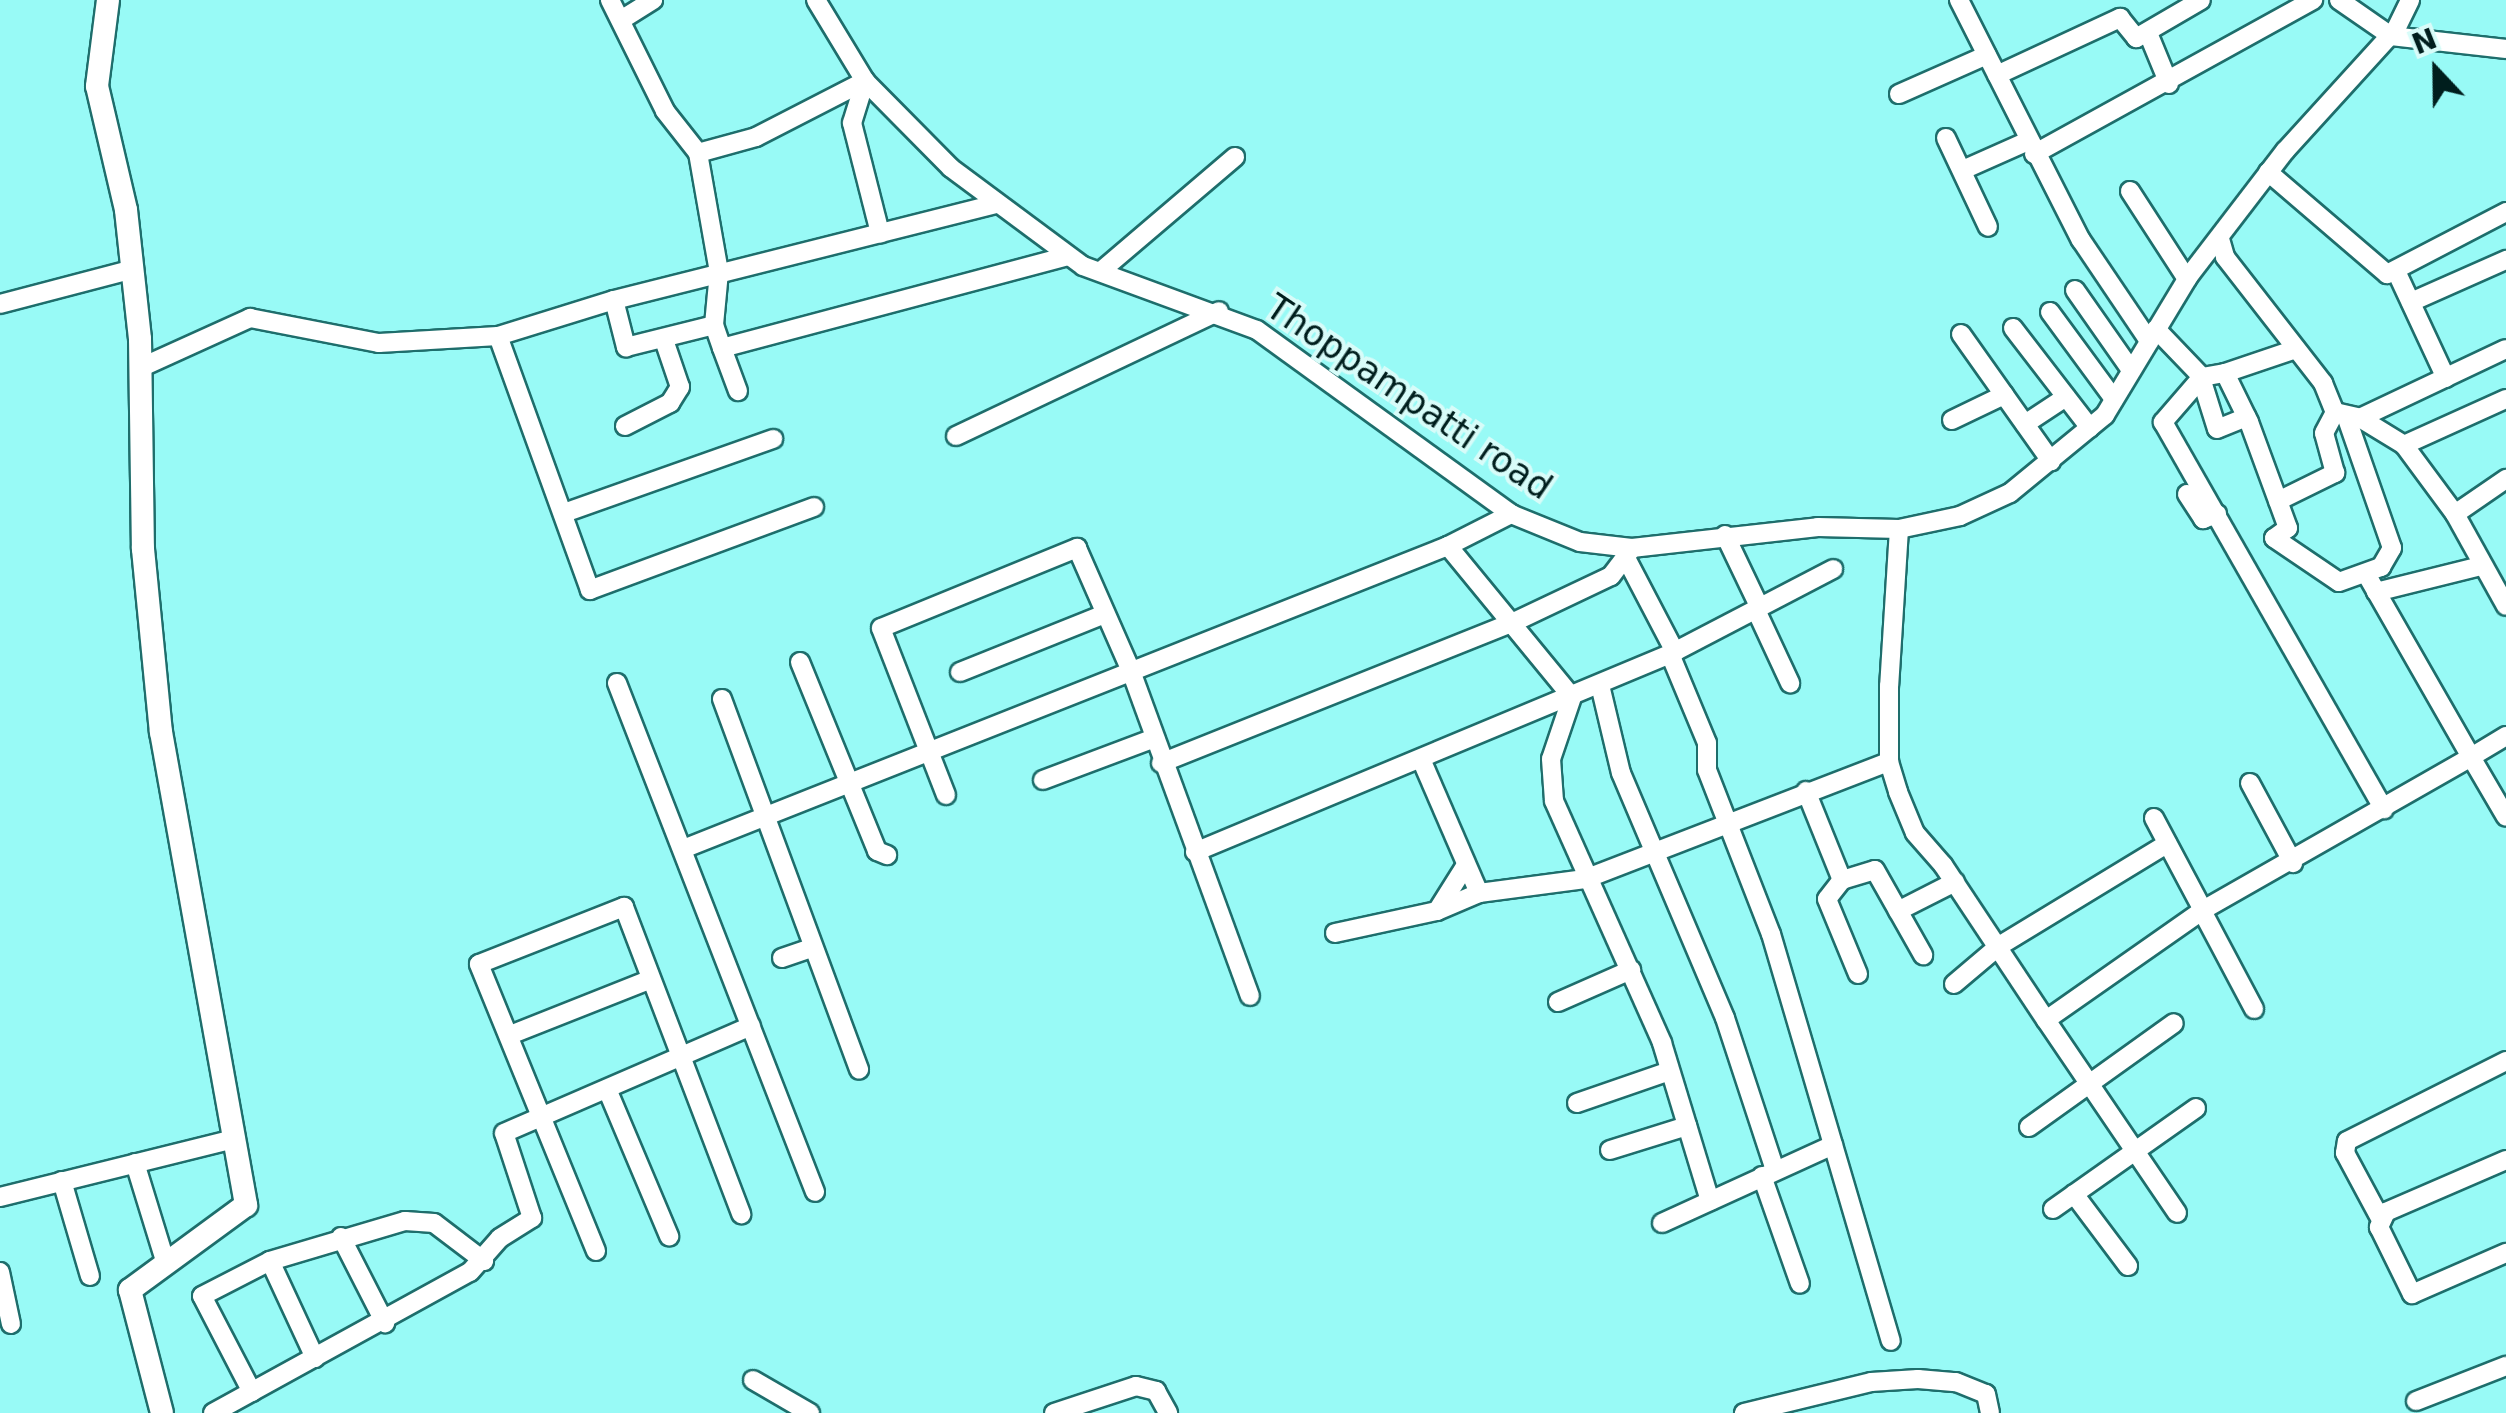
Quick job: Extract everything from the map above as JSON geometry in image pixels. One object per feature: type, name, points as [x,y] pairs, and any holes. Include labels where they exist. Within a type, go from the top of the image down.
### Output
[{"type":"street","points":[[108,0],[97,86],[133,270],[142,367],[143,549],[161,732],[246,1206],[130,1290],[162,1413]]},
{"type":"street","points":[[610,0],[665,111],[698,153],[718,272],[714,324],[738,391]]},
{"type":"street","points":[[620,20],[653,0]]},
{"type":"street","points":[[1959,0],[2031,147],[2152,335],[2202,377],[2217,429],[2247,417]]},
{"type":"street","points":[[1997,76],[2120,18],[2136,38],[2201,0]]},
{"type":"street","points":[[1965,169],[2031,147],[2169,84],[2313,0]]},
{"type":"street","points":[[2339,0],[2390,36],[2506,49]]},
{"type":"street","name":"Thoppampatti road","points":[[824,3],[865,81],[996,204],[1068,256],[1219,311],[1258,330],[1512,514],[1580,542],[1629,554],[1724,535],[1899,528],[1976,508],[2010,493],[2090,428],[2114,399],[2187,279],[2268,172],[2390,36],[2410,0]]},
{"type":"street","points":[[2148,32],[2169,84]]},
{"type":"street","points":[[1900,94],[1987,55]]},
{"type":"street","points":[[698,153],[756,136],[865,81]]},
{"type":"street","points":[[865,81],[852,124],[880,233]]},
{"type":"street","points":[[1946,138],[1965,169],[1988,227]]},
{"type":"street","points":[[1101,271],[1236,157]]},
{"type":"street","points":[[2268,172],[2365,260],[2396,272],[2446,378]]},
{"type":"street","points":[[2130,191],[2187,279]]},
{"type":"street","points":[[142,367],[250,318],[379,343],[498,336],[718,272],[996,204]]},
{"type":"street","points":[[2396,272],[2506,212]]},
{"type":"street","points":[[2220,239],[2225,257],[2347,416],[2392,548],[2381,567],[2339,582],[2274,538]]},
{"type":"street","points":[[722,348],[1068,256]]},
{"type":"street","points":[[2411,302],[2506,260]]},
{"type":"street","points":[[0,304],[133,270]]},
{"type":"street","points":[[2075,290],[2131,370]]},
{"type":"street","points":[[614,300],[626,347],[714,324]]},
{"type":"street","points":[[956,436],[1219,311]]},
{"type":"street","points":[[2050,312],[2114,399]]},
{"type":"street","points":[[2013,328],[2090,428]]},
{"type":"street","points":[[1961,334],[2051,461]]},
{"type":"street","points":[[498,336],[590,590],[814,507]]},
{"type":"street","points":[[625,426],[670,403],[680,387],[664,340]]},
{"type":"street","points":[[2296,349],[2202,377],[2163,422],[2244,554],[2384,809]]},
{"type":"street","points":[[2278,501],[2335,473],[2324,433],[2347,416],[2446,378],[2506,349]]},
{"type":"street","points":[[2225,373],[2247,417],[2288,528],[2244,554]]},
{"type":"street","points":[[1952,420],[2004,394]]},
{"type":"street","points":[[2026,424],[2066,396]]},
{"type":"street","points":[[2404,446],[2506,399]]},
{"type":"street","points":[[2347,416],[2404,446],[2455,514],[2506,606]]},
{"type":"street","points":[[564,513],[773,438]]},
{"type":"street","points":[[2455,514],[2506,478]]},
{"type":"street","points":[[2187,494],[2203,518],[2216,514]]},
{"type":"street","points":[[683,848],[1448,546],[1512,514]]},
{"type":"street","points":[[1899,528],[1889,762],[1914,833],[1999,946],[2177,1213]]},
{"type":"street","points":[[1724,535],[1790,683]]},
{"type":"street","points":[[1448,546],[1572,697]]},
{"type":"street","points":[[946,794],[880,628],[1077,548],[1131,670],[1152,739],[1250,996]]},
{"type":"street","points":[[1161,763],[1514,622],[1611,576],[1629,554],[1707,743],[1707,770],[1772,934],[1891,1341]]},
{"type":"street","points":[[2376,592],[2481,566]]},
{"type":"street","points":[[1195,852],[1672,653],[1833,570]]},
{"type":"street","points":[[2366,574],[2506,817]]},
{"type":"street","points":[[960,672],[1105,614]]},
{"type":"street","points":[[800,662],[876,851],[887,854]]},
{"type":"street","points":[[617,683],[815,1192]]},
{"type":"street","points":[[1600,684],[1621,773],[1726,1018],[1800,1284]]},
{"type":"street","points":[[1572,697],[1551,759],[1554,802],[1585,879],[1631,970],[1670,1072],[1710,1200]]},
{"type":"street","points":[[722,699],[811,948],[859,1068]]},
{"type":"street","points":[[2046,1020],[2202,911],[2506,736]]},
{"type":"street","points":[[1043,780],[1152,739]]},
{"type":"street","points":[[1421,759],[1479,893]]},
{"type":"street","points":[[1335,934],[1437,911],[1479,893],[1585,879],[1806,790],[1889,762]]},
{"type":"street","points":[[2250,782],[2293,862]]},
{"type":"street","points":[[1806,790],[1842,880]]},
{"type":"street","points":[[2154,818],[2254,1010]]},
{"type":"street","points":[[1954,984],[1999,946],[2167,844]]},
{"type":"street","points":[[1437,911],[1466,864]]},
{"type":"street","points":[[1858,974],[1826,899],[1842,880],[1875,870],[1923,955]]},
{"type":"street","points":[[1898,911],[1954,882]]},
{"type":"street","points":[[596,1251],[479,964],[527,940],[624,907],[679,1060],[741,1214]]},
{"type":"street","points":[[782,958],[811,948]]},
{"type":"street","points":[[1558,1002],[1631,970]]},
{"type":"street","points":[[510,1035],[649,980]]},
{"type":"street","points":[[2029,1126],[2174,1022]]},
{"type":"street","points":[[213,1413],[385,1322],[484,1261],[500,1238],[532,1218],[504,1133],[750,1026]]},
{"type":"street","points":[[2506,1061],[2346,1141],[2344,1153],[2380,1218],[2412,1294],[2506,1253]]},
{"type":"street","points":[[1577,1103],[1670,1072]]},
{"type":"street","points":[[607,1089],[669,1236]]},
{"type":"street","points":[[2053,1209],[2196,1108]]},
{"type":"street","points":[[1610,1150],[1687,1126]]},
{"type":"street","points":[[0,1197],[234,1140]]},
{"type":"street","points":[[1662,1222],[1833,1145]]},
{"type":"street","points":[[2380,1218],[2506,1160]]},
{"type":"street","points":[[135,1163],[166,1264]]},
{"type":"street","points":[[62,1181],[90,1276]]},
{"type":"street","points":[[2074,1194],[2128,1266]]},
{"type":"street","points":[[252,1392],[202,1296],[270,1262],[404,1221],[434,1223],[484,1261]]},
{"type":"street","points":[[341,1238],[385,1322]]},
{"type":"street","points":[[270,1262],[315,1358]]},
{"type":"street","points":[[0,1272],[11,1324]]},
{"type":"street","points":[[2416,1402],[2506,1366]]},
{"type":"street","points":[[1744,1413],[1872,1382],[1918,1379],[1956,1382],[1986,1394],[1990,1413]]},
{"type":"street","points":[[753,1380],[810,1413]]},
{"type":"street","points":[[1054,1413],[1136,1386],[1156,1391],[1168,1413]]}]
